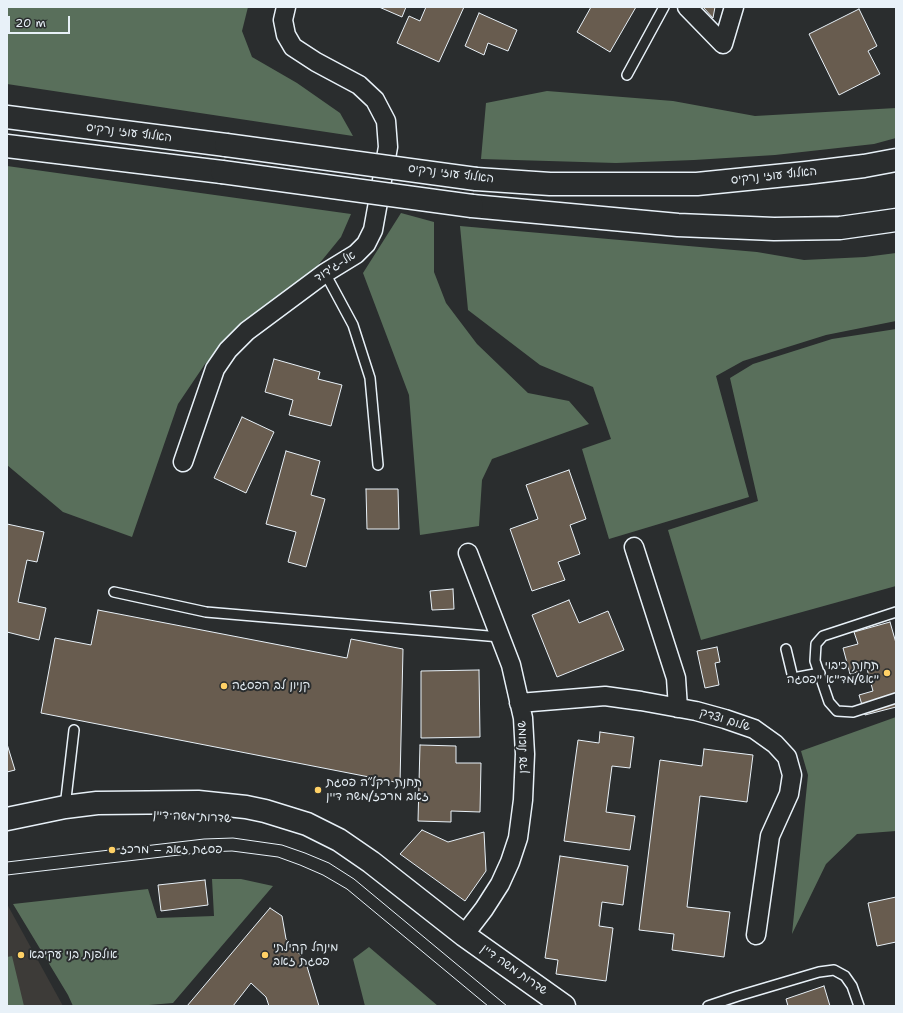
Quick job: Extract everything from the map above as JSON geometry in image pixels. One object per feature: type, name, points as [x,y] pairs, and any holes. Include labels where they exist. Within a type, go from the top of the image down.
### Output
[{"type":"main road","name":"האלוף עוזי נרקיס","points":[[7,118],[476,178],[550,184],[697,184],[864,166],[896,160]]},
{"type":"main road","points":[[7,146],[222,172],[472,206],[678,226],[840,228],[896,220]]},
{"type":"main road","name":"שדרות משה דיין","points":[[7,820],[65,807],[97,803],[147,802],[214,803],[246,806],[307,824],[339,840],[371,862],[464,935],[564,1006]]},
{"type":"main road","name":"שדרות משה דיין","points":[[7,832],[66,821],[117,815],[215,816],[261,823],[301,834],[335,846],[371,862]]},
{"type":"main road","name":"שדרות משה דיין","points":[[464,935],[538,1006]]},
{"type":"street","name":"אל-ג'דוד","points":[[183,462],[215,369],[228,350],[247,331],[325,273],[356,254],[366,244],[373,230],[388,147],[386,122],[375,100],[359,85],[316,62],[293,47],[286,35],[283,20],[286,7]]},
{"type":"street","points":[[687,7],[723,44],[734,7]]},
{"type":"street","points":[[634,547],[676,678],[678,708]]},
{"type":"street","name":"שמואל עדן","points":[[464,935],[484,909],[500,884],[510,862],[518,838],[523,800],[525,754],[523,718],[511,665],[468,553]]},
{"type":"street","name":"שלום וצדק","points":[[519,703],[605,696],[641,701],[696,711],[725,719],[754,729],[775,744],[786,757],[792,775],[789,794],[770,836],[756,935]]},
{"type":"lane","points":[[627,75],[664,7]]},
{"type":"lane","points":[[325,273],[353,325],[370,378],[378,465]]},
{"type":"lane","points":[[114,592],[206,612],[500,637]]},
{"type":"lane","points":[[896,612],[823,636],[816,644],[816,661],[829,702],[837,711],[853,712],[896,698]]},
{"type":"lane","points":[[786,649],[793,678],[820,672]]},
{"type":"lane","points":[[65,807],[74,730]]},
{"type":"lane","points":[[708,1006],[812,974],[834,970],[845,976],[852,986],[859,1006]]},
{"type":"shaded area","name":"אולפנת בני עקיבא","points":[[7,904],[63,1006],[7,1006]]},
{"type":"green space","points":[[7,7],[248,7],[242,31],[252,57],[297,83],[340,113],[353,136],[7,84]]},
{"type":"green space","points":[[547,91],[673,101],[755,116],[896,108],[896,138],[874,144],[775,155],[694,160],[616,163],[481,159],[486,103]]},
{"type":"green space","points":[[7,166],[351,214],[341,237],[310,275],[254,317],[205,364],[178,404],[132,537],[63,512],[7,465]]},
{"type":"green space","points":[[401,213],[434,222],[434,272],[446,303],[477,344],[528,393],[569,401],[589,424],[492,459],[482,480],[479,526],[420,535],[409,395],[363,273]]},
{"type":"green space","points":[[460,226],[757,252],[804,260],[865,257],[896,253],[896,321],[826,335],[743,361],[716,376],[749,497],[609,539],[582,449],[611,439],[593,387],[540,365],[468,310]]},
{"type":"green space","points":[[896,329],[896,586],[701,640],[668,530],[758,501],[730,378],[753,364],[832,339]]},
{"type":"green space","points":[[896,717],[896,831],[857,834],[826,864],[792,934],[808,775],[801,751]]},
{"type":"green space","points":[[212,879],[241,879],[273,886],[173,1003],[137,1006],[73,1006],[68,995],[13,904],[148,889],[157,918],[214,916]]},
{"type":"green space","points":[[369,947],[438,1006],[365,1006],[353,959]]},
{"type":"green space","points":[[12,956],[24,1006],[7,1006],[7,957]]},
{"type":"building","points":[[379,7],[406,7],[402,17]]},
{"type":"building","points":[[426,7],[464,7],[439,62],[397,43],[409,16],[420,21]]},
{"type":"building","points":[[591,7],[636,7],[610,52],[577,32]]},
{"type":"building","points":[[703,7],[715,7],[713,18]]},
{"type":"building","points":[[859,9],[877,46],[868,51],[880,74],[839,95],[809,34]]},
{"type":"building","points":[[479,13],[517,30],[508,51],[488,43],[484,55],[465,46]]},
{"type":"building","points":[[274,359],[320,372],[318,379],[342,385],[331,426],[289,415],[293,400],[265,392]]},
{"type":"building","points":[[242,417],[274,432],[246,493],[214,478]]},
{"type":"building","points":[[286,451],[320,461],[311,495],[325,499],[306,567],[288,562],[296,532],[266,524]]},
{"type":"building","points":[[569,470],[586,519],[570,525],[580,554],[558,562],[565,580],[532,591],[510,529],[538,519],[526,485]]},
{"type":"building","points":[[366,489],[398,489],[399,529],[367,529]]},
{"type":"building","points":[[7,524],[44,532],[37,562],[27,560],[18,602],[46,608],[39,640],[7,632]]},
{"type":"building","points":[[453,589],[454,609],[432,610],[430,591]]},
{"type":"building","points":[[569,600],[579,623],[608,611],[624,650],[557,677],[532,615]]},
{"type":"building","name":"קניון לב הפסגה","points":[[98,610],[347,658],[351,639],[403,649],[400,783],[41,713],[55,638],[91,645]]},
{"type":"building","points":[[890,622],[896,643],[896,707],[865,715],[859,695],[873,691],[867,669],[850,674],[843,648],[858,644],[854,632]]},
{"type":"building","points":[[717,647],[720,662],[715,663],[719,685],[705,688],[697,651]]},
{"type":"building","points":[[479,670],[480,737],[421,738],[421,671]]},
{"type":"building","points":[[600,732],[634,737],[630,768],[612,766],[606,812],[635,816],[630,850],[564,841],[578,740],[599,743]]},
{"type":"building","points":[[7,744],[15,770],[7,772]]},
{"type":"building","points":[[420,745],[456,746],[456,763],[481,763],[480,812],[451,811],[451,822],[418,821]]},
{"type":"building","points":[[704,749],[753,755],[747,802],[700,796],[687,907],[730,912],[724,957],[672,950],[674,934],[639,930],[660,760],[702,766]]},
{"type":"building","points":[[422,830],[448,842],[484,832],[486,871],[465,901],[400,854]]},
{"type":"building","points":[[560,856],[628,866],[623,905],[602,902],[599,926],[613,928],[606,981],[556,974],[558,960],[545,958]]},
{"type":"building","points":[[205,880],[208,905],[161,911],[158,885]]},
{"type":"building","points":[[896,897],[896,942],[877,946],[868,903]]},
{"type":"building","name":"מינהל קהילתי פסגת זאב","points":[[270,908],[282,916],[286,939],[305,960],[319,1006],[269,1006],[266,997],[251,983],[233,1006],[187,1006]]},
{"type":"building","points":[[824,986],[830,1006],[788,1006],[786,999]]},
{"type":"tram line","points":[[7,862],[204,839],[233,838],[282,845],[329,863],[354,879],[507,1006]]},
{"type":"tram line","points":[[7,875],[205,852],[232,851],[278,857],[323,875],[347,889],[488,1006]]},
{"type":"place","name":"תחנת כיבוי אש/מד\"א \"פסגה\"","points":[[887,673]]},
{"type":"place","name":"קניון לב הפסגה","points":[[224,686]]},
{"type":"place","name":"תחנת רקל״ה פסגת זאב מרכז/משה דיין","points":[[318,790]]},
{"type":"place","name":"פסגת זאב – מרכז","points":[[112,850]]},
{"type":"place","name":"אולפנת בני עקיבא","points":[[21,955]]},
{"type":"place","name":"מינהל קהילתי פסגת זאב","points":[[265,955]]}]
